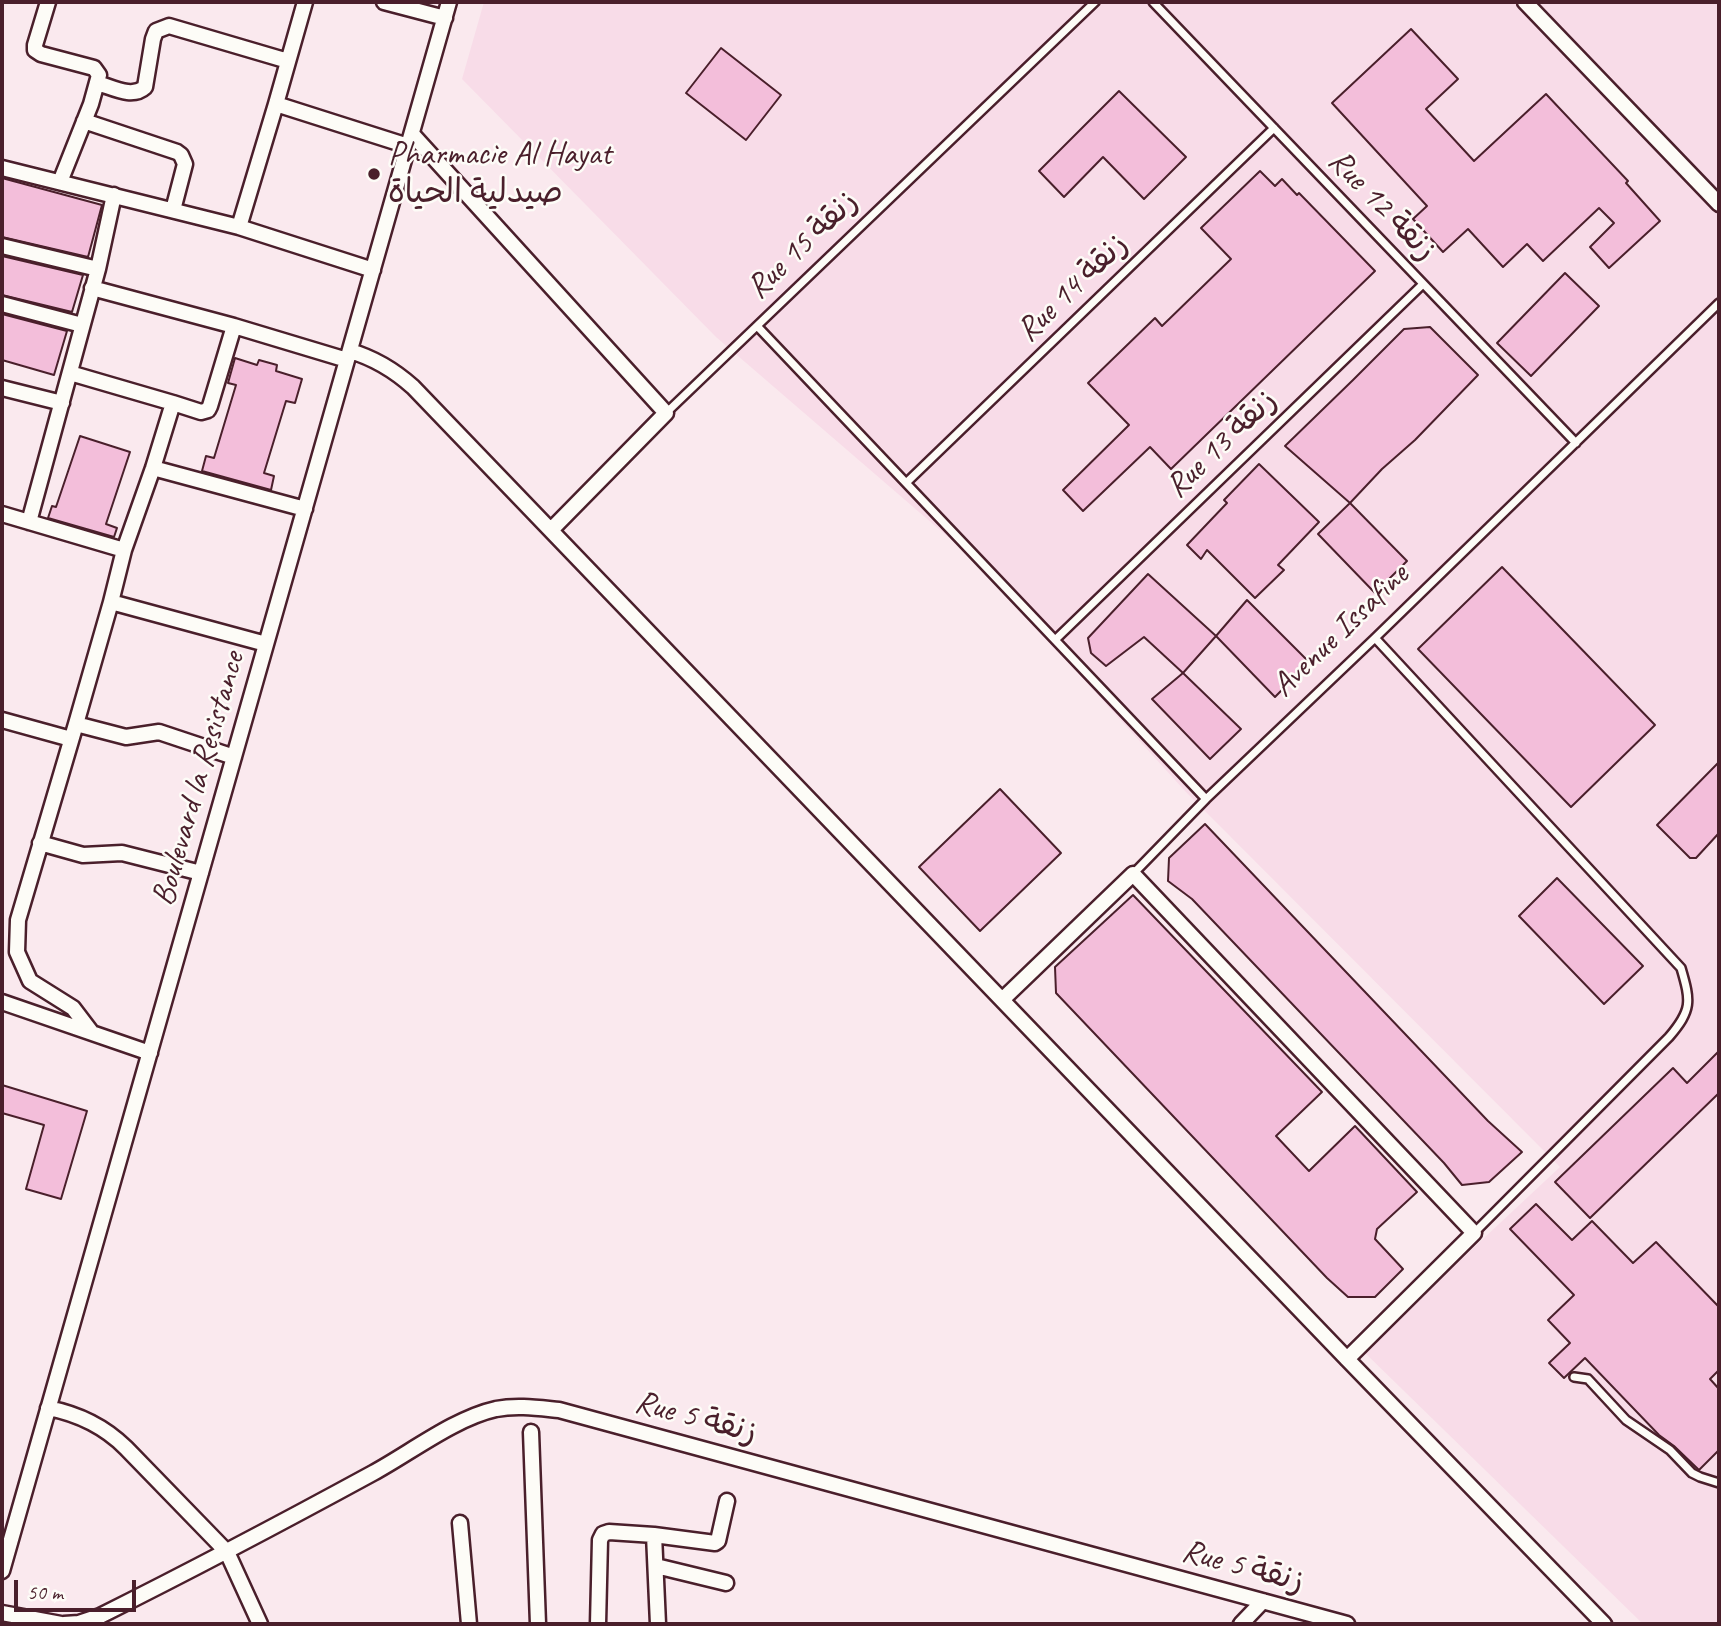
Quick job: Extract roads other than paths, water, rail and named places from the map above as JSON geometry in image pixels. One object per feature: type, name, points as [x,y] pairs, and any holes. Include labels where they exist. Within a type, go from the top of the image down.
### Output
[{"type":"street","points":[[48,2],[35,50],[94,68],[99,75],[60,182]]},
{"type":"street","points":[[239,227],[304,2]]},
{"type":"street","points":[[384,2],[445,18]]},
{"type":"street","name":"Boulevard la Resistance","points":[[2,1571],[449,2]]},
{"type":"street","points":[[1525,2],[1719,204]]},
{"type":"street","points":[[97,83],[132,93],[142,90],[145,87],[156,31],[169,26],[288,61]]},
{"type":"street","points":[[276,104],[410,140],[666,413]]},
{"type":"street","points":[[84,121],[181,155],[185,164],[173,210]]},
{"type":"street","points":[[2,168],[239,227],[373,270]]},
{"type":"street","points":[[29,523],[98,269],[114,195]]},
{"type":"street","points":[[2,246],[98,269]]},
{"type":"street","points":[[92,288],[377,361],[407,382],[1604,1624]]},
{"type":"street","points":[[2,304],[82,325]]},
{"type":"street","points":[[70,373],[201,412],[208,410],[234,326]]},
{"type":"street","points":[[2,388],[62,403]]},
{"type":"street","points":[[92,1033],[73,1008],[30,981],[17,952],[18,920],[124,550],[173,402]]},
{"type":"street","name":"Rue 15 زنقة","points":[[551,530],[666,413]]},
{"type":"street","points":[[153,468],[305,509]]},
{"type":"street","points":[[2,514],[124,550]]},
{"type":"street","points":[[111,602],[266,644]]},
{"type":"street","points":[[2,720],[71,739]]},
{"type":"street","points":[[76,724],[126,737],[159,732],[234,757]]},
{"type":"street","points":[[40,843],[83,855],[122,853],[201,873]]},
{"type":"street","points":[[1133,874],[1474,1233],[1347,1359]]},
{"type":"street","name":"Avenue Issafine","points":[[1002,1000],[1133,874]]},
{"type":"street","points":[[2,1002],[150,1053]]},
{"type":"street","name":"Rue 5 زنقة","points":[[2,1614],[63,1624],[79,1623],[100,1616],[227,1552],[386,1466],[465,1419],[495,1409],[521,1407],[559,1410],[1347,1624]]},
{"type":"street","points":[[48,1408],[79,1416],[117,1439],[227,1552],[260,1624]]},
{"type":"street","points":[[531,1432],[538,1624]]},
{"type":"street","points":[[598,1624],[600,1540],[603,1534],[654,1535],[717,1543],[727,1501]]},
{"type":"street","points":[[460,1523],[469,1624]]},
{"type":"street","points":[[654,1535],[658,1624]]},
{"type":"street","points":[[656,1566],[726,1583]]},
{"type":"street","points":[[1241,1624],[1263,1601]]},
{"type":"lane","name":"Rue 15 زنقة","points":[[666,413],[1095,2]]},
{"type":"lane","name":"Rue 12 زنقة","points":[[1153,2],[1576,443]]},
{"type":"lane","name":"Rue 14 زنقة","points":[[906,483],[1274,128]]},
{"type":"lane","name":"Rue 13 زنقة","points":[[1055,640],[1423,284]]},
{"type":"lane","name":"Avenue Issafine","points":[[1133,874],[1206,799],[1719,303]]},
{"type":"lane","points":[[758,327],[1206,799]]},
{"type":"lane","points":[[1375,638],[1681,968],[1688,989],[1688,1007],[1683,1021],[1669,1037],[1474,1233]]},
{"type":"lane","points":[[1574,1377],[1588,1379],[1626,1420],[1670,1450],[1692,1472],[1719,1483]]},
{"type":"place","name":"Pharmacie Al Hayat صيدلية الحياة","points":[[374,174]]}]
